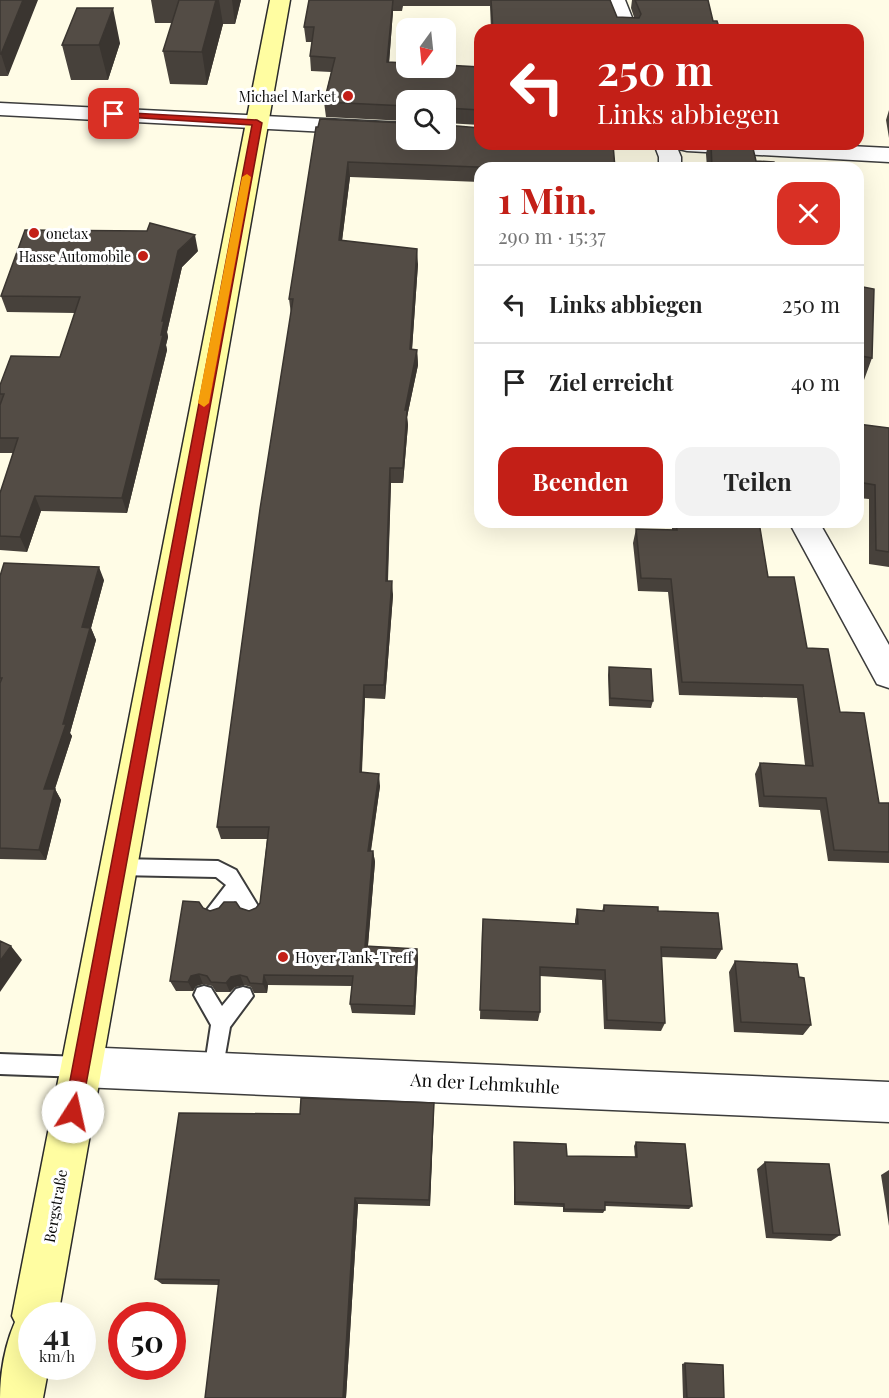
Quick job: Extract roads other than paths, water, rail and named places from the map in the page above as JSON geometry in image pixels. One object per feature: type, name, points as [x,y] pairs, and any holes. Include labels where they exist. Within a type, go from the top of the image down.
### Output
[{"type":"main road","name":"Bergstraße","points":[[38,1302],[280,0]]},
{"type":"main road","points":[[20,1398],[23,1380]]},
{"type":"street","points":[[615,0],[625,24]]},
{"type":"street","points":[[0,109],[396,130]]},
{"type":"street","points":[[797,150],[889,155]]},
{"type":"street","points":[[807,528],[889,675]]},
{"type":"street","name":"An der Lehmkuhle","points":[[81,1067],[889,1102]]},
{"type":"lane","points":[[117,867],[218,869],[230,876],[252,911]]},
{"type":"lane","points":[[215,911],[236,887]]},
{"type":"lane","points":[[204,995],[221,1023]]},
{"type":"lane","points":[[214,1071],[221,1023],[243,996]]},
{"type":"lane","points":[[0,1064],[81,1067]]},
{"type":"place","name":"Michael Market","points":[[348,96]]},
{"type":"place","name":"onetax","points":[[34,233]]},
{"type":"place","name":"Hasse Automobile","points":[[143,256]]},
{"type":"place","name":"Hoyer Tank-Treff","points":[[283,957]]}]
